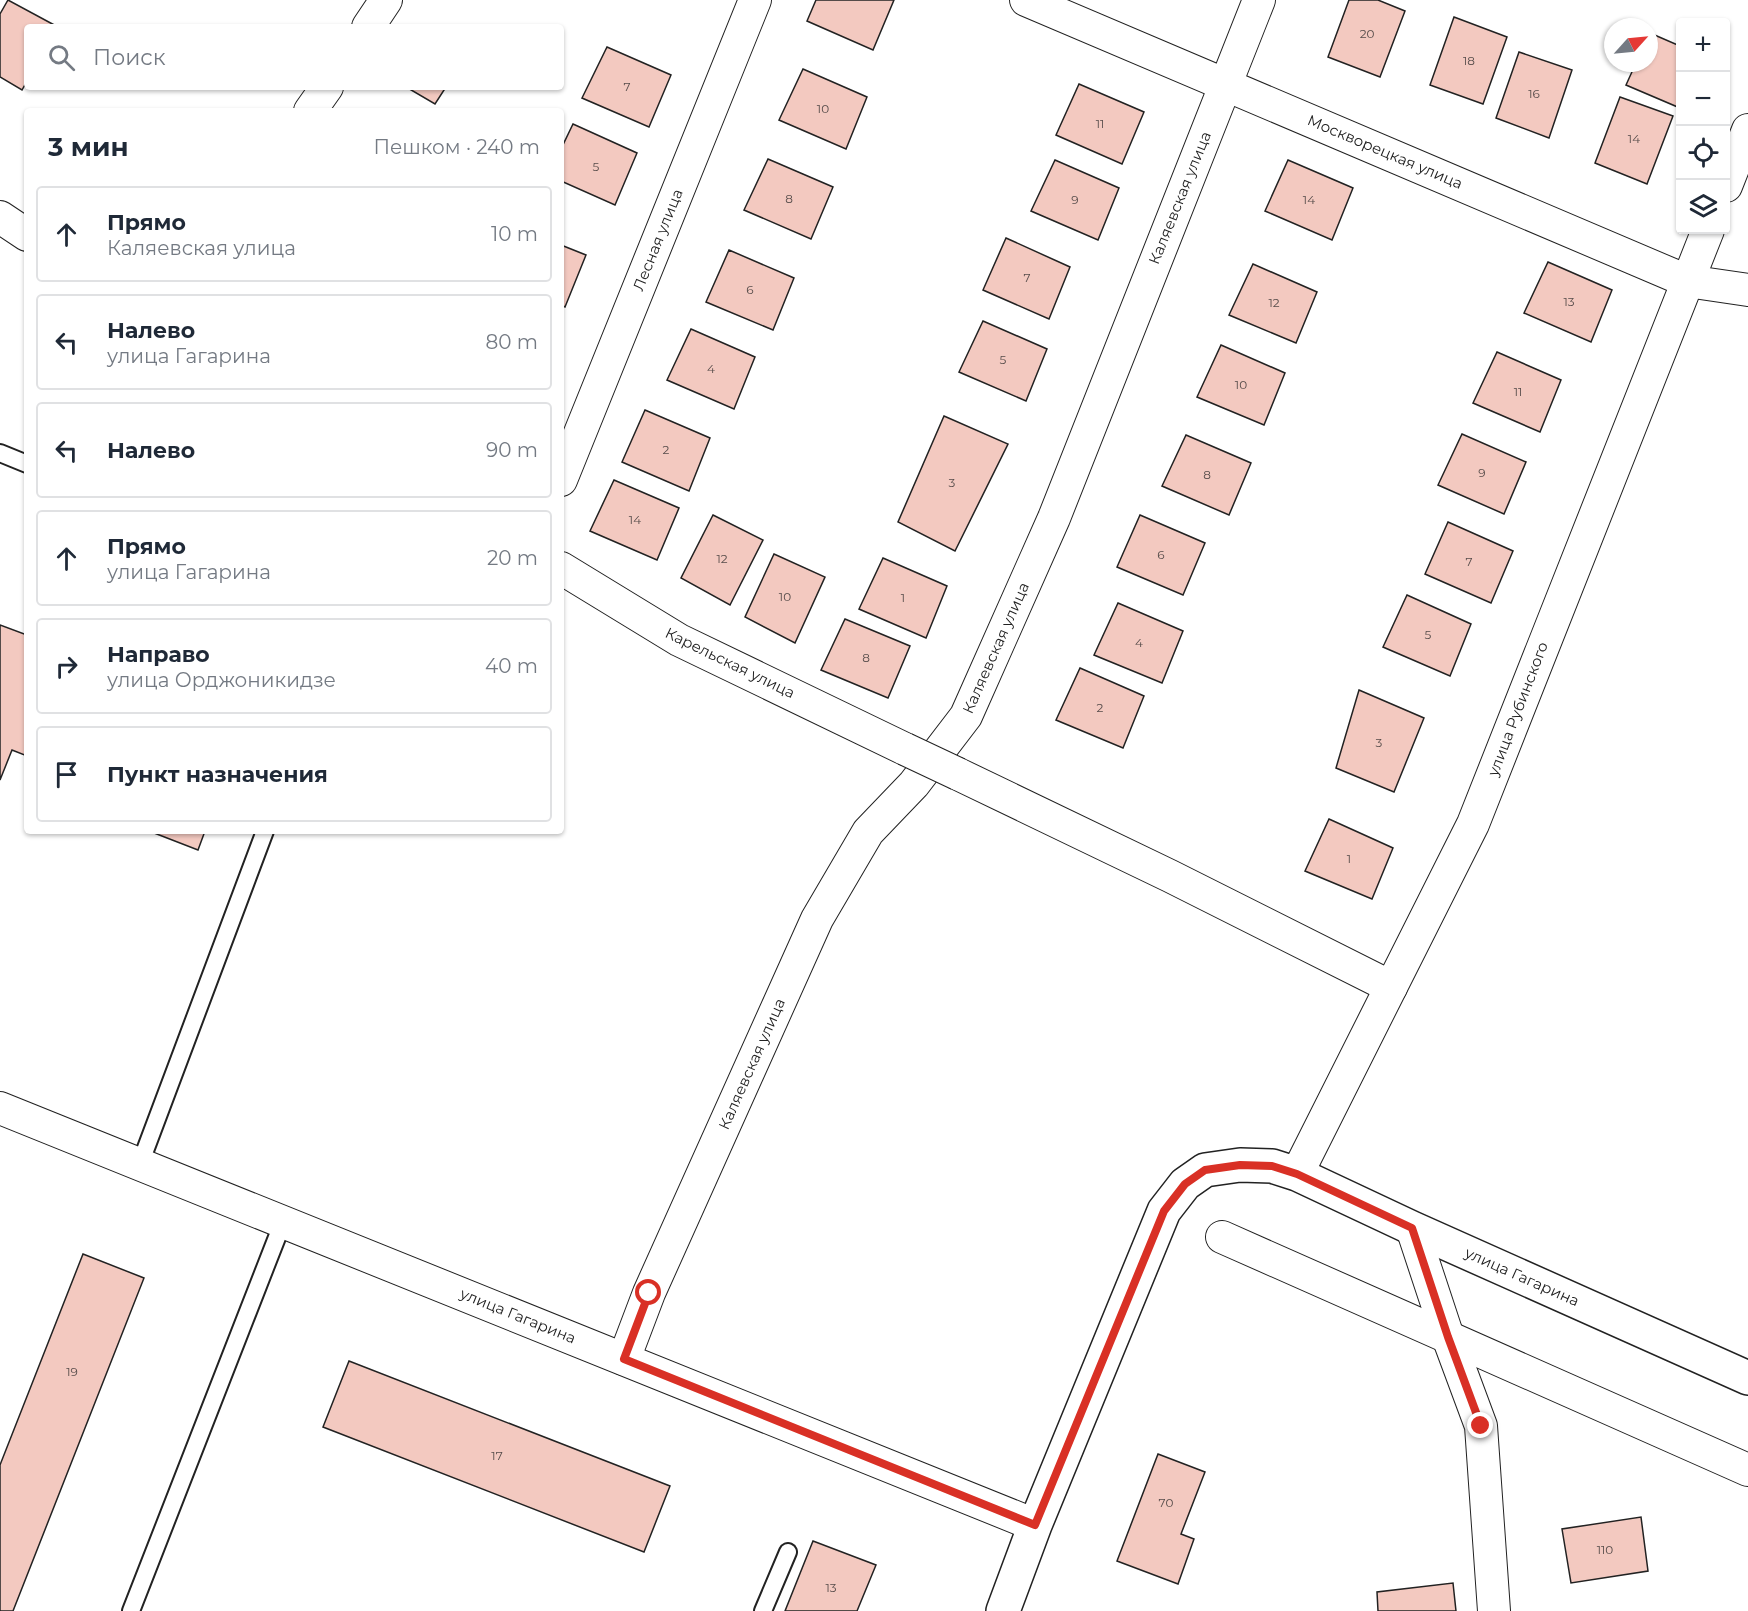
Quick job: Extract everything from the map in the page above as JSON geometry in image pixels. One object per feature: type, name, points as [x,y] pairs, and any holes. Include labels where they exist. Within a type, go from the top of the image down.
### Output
[{"type":"street","points":[[370,24],[386,0]]},
{"type":"street","name":"Лесная улица","points":[[564,473],[755,0]]},
{"type":"street","name":"Москворецкая улица","points":[[1026,0],[1687,281],[1748,290]]},
{"type":"street","name":"Каляевская улица","points":[[624,1359],[649,1293],[817,919],[868,832],[914,784],[966,716],[1053,518],[1259,0]]},
{"type":"street","points":[[312,108],[325,90]]},
{"type":"street","points":[[1727,180],[1748,130]]},
{"type":"street","points":[[0,217],[24,233]]},
{"type":"street","name":"улица Рубинского","points":[[1297,1174],[1473,824],[1706,234]]},
{"type":"street","name":"Карельская улица","points":[[564,570],[679,640],[1170,876],[1391,987]]},
{"type":"street","name":"улица Гагарина","points":[[0,1108],[1035,1525]]},
{"type":"street","name":"улица Гагарина","points":[[1002,1611],[1164,1211],[1185,1184],[1205,1170],[1240,1165],[1272,1166],[1297,1174],[1412,1228],[1748,1378]]},
{"type":"street","points":[[1412,1228],[1448,1337],[1481,1426],[1494,1611]]},
{"type":"street","points":[[1222,1237],[1748,1470]]},
{"type":"lane","points":[[0,453],[24,463]]},
{"type":"lane","points":[[140,1164],[264,834]]},
{"type":"lane","points":[[131,1611],[284,1222]]},
{"type":"lane","points":[[763,1611],[788,1552]]},
{"type":"building","points":[[8,0],[52,24],[24,24],[24,86],[22,90],[0,77],[0,14]]},
{"type":"building","points":[[816,0],[894,0],[873,50],[807,21]]},
{"type":"building","points":[[1349,0],[1378,0],[1405,11],[1380,77],[1328,57]]},
{"type":"building","points":[[1454,17],[1507,37],[1483,104],[1430,85]]},
{"type":"building","points":[[1658,36],[1676,44],[1676,106],[1626,85],[1632,72],[1658,72]]},
{"type":"building","points":[[607,47],[671,75],[649,127],[582,98]]},
{"type":"building","points":[[1519,52],[1572,70],[1549,138],[1496,118]]},
{"type":"building","points":[[803,69],[867,97],[846,149],[779,120]]},
{"type":"building","points":[[1079,84],[1144,112],[1122,164],[1056,135]]},
{"type":"building","points":[[411,90],[444,90],[435,104]]},
{"type":"building","points":[[1620,97],[1673,116],[1647,184],[1595,163]]},
{"type":"building","points":[[573,124],[637,153],[615,205],[564,182],[564,143]]},
{"type":"building","points":[[768,159],[833,187],[811,239],[744,210]]},
{"type":"building","points":[[1055,160],[1119,188],[1098,240],[1031,211]]},
{"type":"building","points":[[1288,160],[1353,188],[1332,240],[1265,211]]},
{"type":"building","points":[[1006,238],[1070,267],[1049,319],[983,290]]},
{"type":"building","points":[[564,246],[586,255],[564,306]]},
{"type":"building","points":[[729,250],[794,278],[773,330],[706,302]]},
{"type":"building","points":[[1548,262],[1612,290],[1591,342],[1524,313]]},
{"type":"building","points":[[1253,264],[1317,292],[1296,343],[1229,315]]},
{"type":"building","points":[[983,321],[1047,349],[1026,401],[959,372]]},
{"type":"building","points":[[691,329],[755,357],[734,409],[667,380]]},
{"type":"building","points":[[1221,345],[1285,373],[1264,425],[1197,397]]},
{"type":"building","points":[[1497,352],[1561,380],[1540,432],[1473,403]]},
{"type":"building","points":[[645,410],[710,438],[689,491],[622,462]]},
{"type":"building","points":[[944,416],[1008,444],[955,551],[898,522]]},
{"type":"building","points":[[1462,434],[1526,462],[1504,514],[1438,485]]},
{"type":"building","points":[[1186,435],[1251,463],[1229,515],[1162,486]]},
{"type":"building","points":[[614,480],[679,508],[657,560],[590,531]]},
{"type":"building","points":[[713,515],[763,540],[730,605],[681,578]]},
{"type":"building","points":[[1140,515],[1205,543],[1183,595],[1117,567]]},
{"type":"building","points":[[1448,522],[1513,551],[1491,603],[1425,574]]},
{"type":"building","points":[[774,554],[825,577],[795,643],[745,617]]},
{"type":"building","points":[[883,558],[947,586],[926,638],[859,609]]},
{"type":"building","points":[[1407,595],[1471,624],[1450,676],[1383,647]]},
{"type":"building","points":[[1118,603],[1183,631],[1162,683],[1094,655]]},
{"type":"building","points":[[845,619],[910,646],[888,698],[821,670]]},
{"type":"building","points":[[0,625],[24,634],[24,755],[12,750],[0,780]]},
{"type":"building","points":[[1080,668],[1144,696],[1123,748],[1056,720]]},
{"type":"building","points":[[1359,690],[1424,718],[1394,792],[1336,768]]},
{"type":"building","points":[[1329,819],[1393,848],[1372,899],[1305,871]]},
{"type":"building","points":[[157,834],[204,834],[198,850]]},
{"type":"building","points":[[83,1254],[144,1278],[13,1611],[0,1611],[0,1465]]},
{"type":"building","points":[[349,1361],[670,1486],[644,1552],[323,1427]]},
{"type":"building","points":[[1158,1454],[1205,1472],[1181,1534],[1194,1539],[1178,1584],[1117,1561]]},
{"type":"building","points":[[1641,1517],[1648,1571],[1571,1583],[1562,1529]]},
{"type":"building","points":[[813,1541],[876,1565],[857,1611],[785,1611]]},
{"type":"building","points":[[1453,1583],[1456,1611],[1378,1611],[1377,1592]]},
{"type":"route","points":[[649,1293],[624,1359],[1035,1525],[1164,1211],[1185,1184],[1205,1170],[1240,1165],[1272,1166],[1297,1174],[1412,1228],[1448,1337],[1481,1426]]}]
